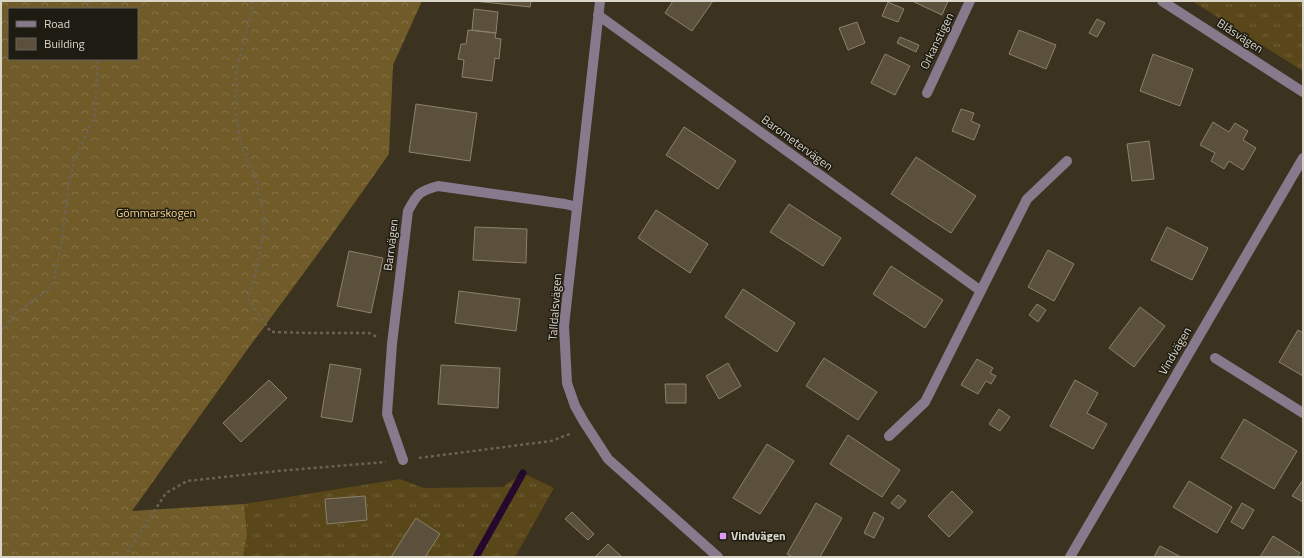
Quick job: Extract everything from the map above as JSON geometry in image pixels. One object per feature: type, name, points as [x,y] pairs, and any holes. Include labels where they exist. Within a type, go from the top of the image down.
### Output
[{"type":"street","name":"Talldalsvägen","points":[[600,1],[564,326],[567,383],[574,406],[591,435],[608,459],[718,557]]},
{"type":"street","name":"Orkanstigen","points":[[926,93],[970,1]]},
{"type":"street","name":"Blåsvägen","points":[[1162,1],[1303,92]]},
{"type":"street","name":"Barometervägen","points":[[598,15],[981,291]]},
{"type":"street","name":"Vindvägen","points":[[1070,557],[1303,158]]},
{"type":"street","points":[[889,436],[925,402],[1027,199],[1067,161]]},
{"type":"street","name":"Barrvägen","points":[[403,460],[387,414],[392,344],[408,211],[415,199],[425,189],[438,186],[577,207]]},
{"type":"street","points":[[1215,358],[1303,413]]},
{"type":"path","points":[[252,1],[252,13],[236,71],[235,110],[241,145],[256,179],[265,220],[258,264],[248,299],[271,332],[369,333],[392,344]]},
{"type":"path","points":[[1,332],[13,315],[52,287],[62,241],[70,175],[74,161],[95,115],[98,60]]},
{"type":"path","points":[[124,557],[166,493],[187,481],[403,460],[551,441],[570,434]]},
{"type":"green space","name":"Gömmarskogen","points":[[1,1],[422,1],[393,65],[389,154],[132,511],[244,504],[247,534],[243,557],[1,557]]},
{"type":"green space","points":[[1192,1],[1303,1],[1303,71]]},
{"type":"green space","points":[[523,473],[554,488],[515,557],[243,557],[247,534],[244,504],[400,479],[424,488],[503,487]]},
{"type":"building","points":[[474,1],[531,1],[530,7]]},
{"type":"building","points":[[673,1],[713,1],[692,31],[665,13]]},
{"type":"building","points":[[912,1],[948,1],[942,15]]},
{"type":"building","points":[[888,2],[904,9],[898,22],[882,16]]},
{"type":"building","points":[[474,9],[498,12],[496,33],[472,30]]},
{"type":"building","points":[[1097,19],[1105,23],[1097,37],[1089,33]]},
{"type":"building","points":[[857,22],[865,43],[848,50],[839,28]]},
{"type":"building","points":[[468,30],[496,33],[495,38],[501,39],[499,59],[495,58],[492,81],[462,77],[464,60],[458,59],[461,44],[466,44]]},
{"type":"building","points":[[1019,30],[1056,45],[1046,69],[1009,54]]},
{"type":"building","points":[[900,37],[919,45],[916,52],[897,43]]},
{"type":"building","points":[[885,54],[910,66],[895,95],[871,83]]},
{"type":"building","points":[[1153,54],[1193,69],[1180,106],[1140,91]]},
{"type":"building","points":[[416,104],[477,113],[470,161],[409,152]]},
{"type":"building","points":[[961,109],[974,113],[971,121],[980,125],[974,140],[952,131]]},
{"type":"building","points":[[1213,122],[1229,132],[1235,123],[1248,131],[1243,140],[1256,148],[1243,170],[1229,161],[1224,169],[1211,161],[1215,153],[1200,145]]},
{"type":"building","points":[[684,127],[736,161],[718,189],[666,155]]},
{"type":"building","points":[[1149,141],[1154,179],[1132,181],[1127,144]]},
{"type":"building","points":[[916,157],[976,196],[951,233],[891,194]]},
{"type":"building","points":[[789,204],[841,238],[823,266],[770,232]]},
{"type":"building","points":[[656,210],[708,244],[690,273],[638,238]]},
{"type":"building","points":[[475,227],[527,229],[526,263],[473,260]]},
{"type":"building","points":[[1167,227],[1208,248],[1192,280],[1151,260]]},
{"type":"building","points":[[1048,250],[1074,264],[1054,301],[1028,287]]},
{"type":"building","points":[[349,251],[383,258],[371,313],[337,306]]},
{"type":"building","points":[[891,266],[943,300],[925,328],[873,294]]},
{"type":"building","points":[[743,289],[795,323],[777,352],[725,317]]},
{"type":"building","points":[[459,291],[520,299],[516,331],[455,323]]},
{"type":"building","points":[[1037,304],[1046,310],[1038,322],[1029,315]]},
{"type":"building","points":[[1140,307],[1165,326],[1134,367],[1109,348]]},
{"type":"building","points":[[1298,330],[1303,333],[1303,376],[1279,362]]},
{"type":"building","points":[[824,358],[877,392],[858,420],[806,386]]},
{"type":"building","points":[[977,359],[993,368],[990,373],[996,376],[991,384],[986,381],[978,394],[961,385]]},
{"type":"building","points":[[728,363],[741,386],[719,399],[706,376]]},
{"type":"building","points":[[330,364],[361,369],[352,422],[321,417]]},
{"type":"building","points":[[441,365],[500,368],[498,408],[438,404]]},
{"type":"building","points":[[269,380],[287,398],[241,442],[223,423]]},
{"type":"building","points":[[1075,380],[1098,393],[1087,413],[1107,424],[1093,449],[1050,426]]},
{"type":"building","points":[[665,384],[686,384],[686,403],[666,403]]},
{"type":"building","points":[[999,409],[1010,417],[1000,431],[989,424]]},
{"type":"building","points":[[1244,419],[1297,451],[1274,489],[1221,458]]},
{"type":"building","points":[[848,435],[900,470],[882,497],[830,464]]},
{"type":"building","points":[[767,444],[794,461],[760,514],[733,498]]},
{"type":"building","points":[[1303,480],[1303,502],[1292,496]]},
{"type":"building","points":[[1189,481],[1232,507],[1217,533],[1173,507]]},
{"type":"building","points":[[952,491],[973,512],[949,537],[928,516]]},
{"type":"building","points":[[898,495],[906,501],[899,509],[891,503]]},
{"type":"building","points":[[365,496],[367,520],[327,524],[325,499]]},
{"type":"building","points":[[816,503],[842,518],[820,557],[793,557],[787,554]]},
{"type":"building","points":[[1242,503],[1254,510],[1243,529],[1231,522]]},
{"type":"building","points":[[572,512],[594,534],[588,540],[565,519]]},
{"type":"building","points":[[874,512],[884,518],[874,538],[864,533]]},
{"type":"building","points":[[416,518],[440,534],[425,557],[391,557]]},
{"type":"building","points":[[1273,536],[1300,553],[1297,557],[1260,557]]},
{"type":"building","points":[[608,544],[622,557],[595,557]]},
{"type":"building","points":[[1160,546],[1181,557],[1154,557]]},
{"type":"waterway","points":[[476,557],[523,473]]},
{"type":"place","name":"Vindvägen","points":[[723,536]]}]
